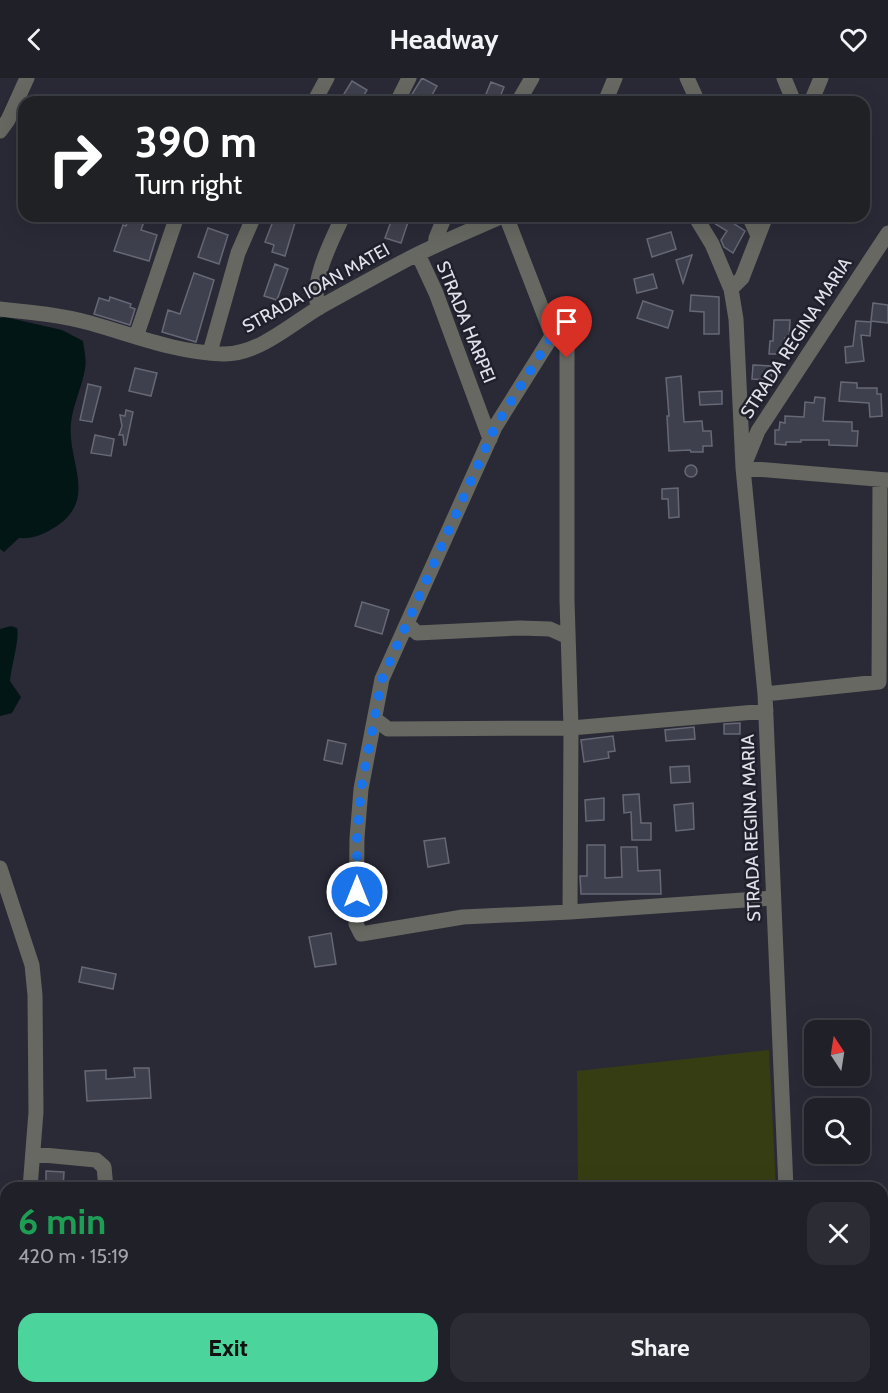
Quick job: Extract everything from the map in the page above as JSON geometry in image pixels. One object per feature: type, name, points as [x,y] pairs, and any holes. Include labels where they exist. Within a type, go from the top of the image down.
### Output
[{"type":"street","points":[[19,96],[27,78]]},
{"type":"street","points":[[317,96],[327,78]]},
{"type":"street","points":[[400,96],[409,78]]},
{"type":"street","points":[[522,96],[532,78]]},
{"type":"street","points":[[608,96],[615,78]]},
{"type":"street","points":[[687,78],[695,96]]},
{"type":"street","points":[[784,78],[792,96]]},
{"type":"street","points":[[814,96],[821,78]]},
{"type":"street","points":[[0,131],[18,98]]},
{"type":"street","points":[[136,337],[175,222]]},
{"type":"street","points":[[210,352],[238,253],[251,222]]},
{"type":"street","points":[[319,308],[316,298],[318,283],[326,255],[340,222]]},
{"type":"street","points":[[435,246],[443,222]]},
{"type":"street","name":"STRADA IOAN MATEI","points":[[0,309],[87,322],[166,345],[210,352],[236,353],[251,348],[418,254],[491,222]]},
{"type":"street","points":[[507,222],[552,334]]},
{"type":"street","points":[[699,222],[712,244],[731,289],[736,319],[743,468],[884,480],[884,682],[765,694]]},
{"type":"street","points":[[752,222],[758,236]]},
{"type":"street","points":[[731,289],[742,278],[764,222]]},
{"type":"street","name":"STRADA REGINA MARIA","points":[[786,1182],[765,694],[743,468],[758,431],[888,232]]},
{"type":"street","name":"STRADA HARPEI","points":[[418,254],[439,300],[490,439]]},
{"type":"street","points":[[570,912],[572,728],[568,637],[567,312],[515,393],[490,439],[382,679],[361,789],[357,838],[356,924],[361,934],[463,917],[570,912],[773,898]]},
{"type":"street","points":[[407,623],[417,633],[520,628],[550,629],[568,637]]},
{"type":"street","points":[[375,719],[388,729],[572,728],[765,711]]},
{"type":"street","points":[[1,873],[29,954],[34,985],[36,1112],[31,1182]]},
{"type":"street","points":[[33,1154],[96,1160],[104,1167],[105,1182]]},
{"type":"green space","points":[[769,1050],[776,1182],[578,1182],[577,1071]]},
{"type":"shaded area","points":[[5,317],[62,330],[83,341],[86,362],[71,423],[78,478],[76,503],[69,515],[57,526],[30,538],[19,538],[4,552],[0,549],[0,318]]},
{"type":"shaded area","points":[[11,626],[17,628],[18,633],[10,681],[21,697],[12,713],[0,716],[0,629]]},
{"type":"building","points":[[422,78],[437,86],[431,96],[411,96]]},
{"type":"building","points":[[352,81],[367,90],[364,96],[344,94]]},
{"type":"building","points":[[491,82],[504,87],[500,96],[485,96]]},
{"type":"building","points":[[127,222],[144,222],[141,230],[157,235],[149,261],[114,251],[123,225],[126,226]]},
{"type":"building","points":[[273,222],[295,222],[285,256],[272,252],[274,245],[265,242]]},
{"type":"building","points":[[391,222],[408,222],[401,243],[385,238]]},
{"type":"building","points":[[712,222],[732,222],[745,231],[733,253],[724,247],[721,240],[727,231]]},
{"type":"building","points":[[208,228],[228,235],[219,264],[198,257]]},
{"type":"building","points":[[671,232],[676,249],[652,257],[647,239]]},
{"type":"building","points":[[692,255],[683,283],[676,260]]},
{"type":"building","points":[[275,264],[288,269],[277,300],[264,296]]},
{"type":"building","points":[[194,273],[214,280],[196,342],[162,332],[168,310],[180,314]]},
{"type":"building","points":[[653,274],[657,288],[637,293],[634,279]]},
{"type":"building","points":[[691,295],[719,297],[719,334],[704,334],[704,312],[690,311]]},
{"type":"building","points":[[110,297],[131,304],[130,307],[135,309],[130,325],[94,314],[99,298],[109,301]]},
{"type":"building","points":[[643,301],[673,311],[668,328],[637,318]]},
{"type":"building","points":[[873,303],[888,305],[888,323],[871,321]]},
{"type":"building","points":[[774,320],[790,320],[789,339],[785,338],[784,354],[769,354],[770,341],[773,341]]},
{"type":"building","points":[[856,321],[871,322],[870,336],[861,335],[864,361],[846,363],[845,347],[853,346]]},
{"type":"building","points":[[753,365],[772,366],[771,380],[752,379]]},
{"type":"building","points":[[135,368],[157,373],[151,396],[129,391]]},
{"type":"building","points":[[681,376],[684,422],[702,421],[703,431],[711,431],[712,446],[703,446],[703,452],[669,451],[666,378]]},
{"type":"building","points":[[841,382],[857,383],[857,388],[877,388],[877,394],[881,394],[882,416],[870,417],[869,403],[839,401]]},
{"type":"building","points":[[88,384],[101,387],[92,422],[80,420]]},
{"type":"building","points":[[722,391],[722,404],[700,405],[699,392]]},
{"type":"building","points":[[815,397],[825,398],[823,421],[852,422],[852,431],[858,431],[857,446],[829,445],[829,440],[801,440],[801,442],[786,442],[786,445],[775,444],[775,430],[779,430],[780,422],[785,423],[785,416],[804,417],[805,402],[814,403]]},
{"type":"building","points":[[126,410],[133,412],[126,445],[124,445],[123,435],[119,435],[122,426],[120,415],[125,416]]},
{"type":"building","points":[[95,435],[114,439],[111,456],[91,453]]},
{"type":"building","points":[[693,465],[697,471],[693,477],[689,477],[685,469]]},
{"type":"building","points":[[678,488],[679,517],[669,518],[668,499],[662,499],[662,489]]},
{"type":"building","points":[[362,602],[389,610],[382,634],[355,626]]},
{"type":"building","points":[[740,723],[740,734],[724,734],[724,724]]},
{"type":"building","points":[[694,727],[695,739],[666,741],[665,730]]},
{"type":"building","points":[[613,736],[615,751],[608,752],[609,758],[584,762],[581,740]]},
{"type":"building","points":[[328,740],[346,744],[342,764],[324,760]]},
{"type":"building","points":[[689,766],[690,782],[671,783],[670,767]]},
{"type":"building","points":[[639,794],[641,823],[651,823],[651,840],[632,840],[631,812],[624,813],[623,795]]},
{"type":"building","points":[[604,798],[604,820],[586,821],[585,800]]},
{"type":"building","points":[[693,803],[694,829],[676,831],[674,805]]},
{"type":"building","points":[[445,838],[449,863],[428,867],[424,841]]},
{"type":"building","points":[[587,845],[605,845],[605,878],[622,877],[621,847],[637,847],[638,871],[660,870],[661,894],[581,894],[580,876],[587,876]]},
{"type":"building","points":[[331,933],[336,964],[315,967],[309,937]]},
{"type":"building","points":[[82,967],[116,974],[113,989],[79,982]]},
{"type":"building","points":[[134,1068],[149,1068],[151,1098],[87,1101],[85,1071],[106,1070],[106,1079],[135,1077]]},
{"type":"building","points":[[46,1171],[64,1172],[63,1182],[46,1182]]},
{"type":"route","points":[[357,892],[357,838],[361,789],[382,679],[495,427],[567,312],[567,358]]}]
